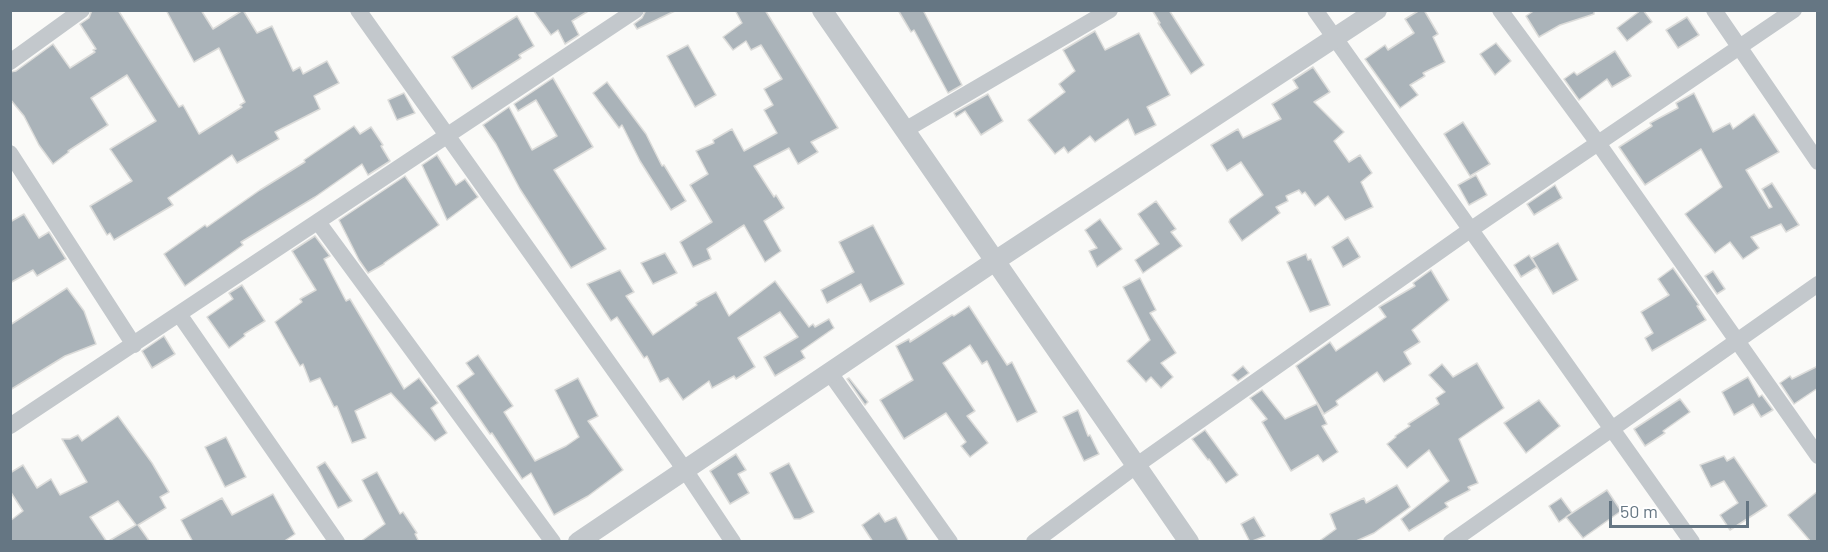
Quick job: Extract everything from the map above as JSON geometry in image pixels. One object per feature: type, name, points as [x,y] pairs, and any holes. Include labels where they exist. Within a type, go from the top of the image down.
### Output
[{"type":"street","points":[[10,62],[82,10]]},
{"type":"street","points":[[358,10],[685,470],[733,542]]},
{"type":"street","points":[[10,426],[636,10]]},
{"type":"street","points":[[822,10],[1189,542]]},
{"type":"street","points":[[905,130],[1110,10]]},
{"type":"street","points":[[1315,10],[1692,542]]},
{"type":"street","points":[[578,542],[995,261],[1377,10]]},
{"type":"street","points":[[1500,10],[1598,143],[1818,456]]},
{"type":"street","points":[[1714,10],[1818,162]]},
{"type":"street","points":[[1034,542],[1137,465],[1470,230],[1794,10]]},
{"type":"street","points":[[10,153],[134,345]]},
{"type":"street","points":[[318,222],[553,542]]},
{"type":"street","points":[[1451,542],[1818,284]]},
{"type":"street","points":[[179,314],[337,542]]},
{"type":"street","points":[[830,373],[950,542]]},
{"type":"building","points":[[92,10],[118,10],[179,107],[183,105],[199,134],[242,107],[240,105],[245,102],[219,48],[194,62],[166,10],[201,10],[213,29],[243,10],[257,33],[272,26],[293,71],[300,67],[303,74],[327,61],[339,83],[314,96],[320,109],[275,132],[279,139],[237,163],[232,155],[168,198],[173,205],[114,240],[110,233],[107,235],[90,206],[132,181],[110,149],[156,121],[127,75],[91,98],[108,125],[68,151],[53,164],[39,145],[24,116],[10,99],[10,72],[16,71],[53,44],[70,68],[95,52],[93,50],[96,49],[80,24],[89,18]]},
{"type":"building","points":[[533,10],[590,10],[572,21],[579,35],[565,44],[558,30],[551,35]]},
{"type":"building","points":[[646,10],[677,10],[637,29],[634,24],[642,18]]},
{"type":"building","points":[[735,10],[765,10],[838,128],[811,142],[818,152],[798,164],[789,148],[754,166],[784,208],[764,221],[781,251],[765,262],[744,225],[707,249],[711,259],[693,267],[680,242],[712,222],[690,185],[708,174],[696,151],[714,143],[713,140],[732,129],[744,151],[777,133],[764,110],[773,105],[764,89],[782,79],[761,45],[751,50],[746,41],[733,50],[723,37],[742,23]]},
{"type":"building","points":[[898,10],[923,10],[962,85],[948,93],[914,30],[911,32]]},
{"type":"building","points":[[1152,10],[1169,10],[1204,65],[1191,74]]},
{"type":"building","points":[[1424,10],[1438,34],[1433,37],[1445,62],[1423,73],[1425,76],[1410,85],[1418,95],[1400,108],[1365,59],[1385,45],[1388,50],[1414,33],[1405,19]]},
{"type":"building","points":[[1535,10],[1594,10],[1594,14],[1560,25],[1539,37],[1526,16]]},
{"type":"building","points":[[1641,10],[1652,22],[1627,41],[1617,28]]},
{"type":"building","points":[[517,16],[534,46],[519,55],[521,58],[472,89],[452,57]]},
{"type":"building","points":[[1687,17],[1699,35],[1678,48],[1666,30]]},
{"type":"building","points":[[1095,31],[1105,50],[1139,33],[1170,95],[1147,107],[1156,125],[1135,135],[1128,119],[1095,142],[1090,136],[1068,153],[1064,147],[1055,154],[1028,120],[1065,92],[1059,84],[1075,71],[1063,50]]},
{"type":"building","points":[[1496,43],[1511,61],[1495,75],[1480,54]]},
{"type":"building","points":[[688,45],[716,95],[695,107],[667,56]]},
{"type":"building","points":[[1615,51],[1631,76],[1612,87],[1607,79],[1579,100],[1564,79],[1574,72],[1577,75]]},
{"type":"building","points":[[1313,67],[1330,92],[1314,102],[1344,132],[1334,141],[1349,162],[1360,155],[1372,173],[1361,182],[1373,207],[1345,220],[1328,196],[1315,206],[1305,192],[1302,194],[1299,190],[1286,196],[1288,201],[1276,207],[1280,213],[1242,241],[1229,222],[1230,219],[1263,195],[1241,162],[1227,171],[1211,145],[1238,129],[1243,138],[1281,119],[1272,104],[1298,88],[1293,80]]},
{"type":"building","points":[[553,78],[593,147],[554,170],[606,249],[571,268],[520,189],[483,125],[509,107],[532,150],[557,136],[536,100],[518,111],[514,104]]},
{"type":"building","points":[[607,82],[646,134],[662,166],[664,165],[686,201],[671,210],[640,161],[622,125],[619,128],[593,93]]},
{"type":"building","points":[[404,93],[415,113],[397,120],[388,100]]},
{"type":"building","points":[[1694,93],[1713,132],[1730,123],[1733,129],[1754,114],[1779,152],[1746,170],[1769,208],[1772,207],[1762,189],[1772,183],[1799,225],[1786,232],[1781,224],[1751,237],[1759,248],[1743,259],[1730,242],[1715,253],[1685,214],[1722,187],[1701,149],[1645,185],[1619,147],[1652,126],[1650,123],[1678,108],[1676,103]]},
{"type":"building","points":[[988,94],[1003,121],[981,135],[965,111],[956,117],[954,113]]},
{"type":"building","points":[[1463,122],[1490,164],[1470,176],[1444,134]]},
{"type":"building","points":[[354,126],[360,134],[371,127],[390,161],[368,175],[362,164],[315,197],[241,242],[243,245],[185,286],[164,254],[205,225],[207,227],[305,162],[304,160]]},
{"type":"building","points":[[437,155],[456,185],[465,179],[478,197],[447,220],[422,165]]},
{"type":"building","points":[[1476,175],[1487,195],[1469,205],[1458,185]]},
{"type":"building","points":[[405,176],[439,225],[368,273],[339,220]]},
{"type":"building","points":[[1555,185],[1562,198],[1534,215],[1527,204]]},
{"type":"building","points":[[1156,201],[1176,229],[1171,232],[1182,246],[1143,273],[1135,260],[1159,244],[1138,214]]},
{"type":"building","points":[[24,214],[39,238],[49,232],[66,259],[37,276],[33,270],[10,283],[10,222]]},
{"type":"building","points":[[1100,219],[1122,249],[1097,267],[1089,251],[1097,248],[1085,230]]},
{"type":"building","points":[[873,225],[904,284],[870,302],[861,284],[827,303],[821,290],[854,272],[839,242]]},
{"type":"building","points":[[315,236],[330,256],[324,259],[346,301],[350,299],[404,389],[419,378],[438,403],[431,408],[447,433],[435,441],[391,393],[355,411],[366,438],[352,443],[337,406],[334,407],[320,378],[310,382],[303,364],[300,366],[275,322],[302,302],[300,299],[316,290],[292,251]]},
{"type":"building","points":[[1348,237],[1360,257],[1343,267],[1332,247]]},
{"type":"building","points":[[1558,243],[1578,280],[1553,294],[1532,258]]},
{"type":"building","points":[[665,253],[677,273],[653,284],[641,263]]},
{"type":"building","points":[[1306,254],[1308,260],[1311,259],[1330,305],[1310,312],[1287,262]]},
{"type":"building","points":[[1529,255],[1537,267],[1521,277],[1514,265]]},
{"type":"building","points":[[1673,268],[1699,305],[1697,306],[1706,320],[1652,351],[1645,338],[1653,333],[1641,312],[1669,295],[1658,279]]},
{"type":"building","points":[[620,270],[634,292],[626,296],[653,335],[697,305],[696,303],[716,292],[729,316],[775,281],[809,327],[813,324],[815,327],[829,319],[834,328],[801,351],[805,358],[775,376],[764,357],[798,337],[780,312],[738,338],[755,367],[736,379],[734,376],[712,388],[709,381],[683,400],[668,378],[660,382],[647,356],[644,358],[617,317],[611,321],[587,284]]},
{"type":"building","points":[[1431,270],[1449,300],[1412,330],[1420,342],[1404,352],[1411,364],[1384,382],[1377,372],[1336,401],[1338,405],[1324,414],[1296,366],[1330,342],[1336,351],[1386,317],[1379,307],[1415,286],[1413,283]]},
{"type":"building","points":[[1713,271],[1725,289],[1717,294],[1705,276]]},
{"type":"building","points":[[1140,278],[1156,310],[1150,313],[1176,353],[1161,363],[1173,377],[1161,388],[1151,377],[1146,382],[1127,361],[1150,340],[1123,287]]},
{"type":"building","points":[[242,285],[265,321],[244,334],[245,336],[229,348],[207,317],[233,299],[229,293]]},
{"type":"building","points":[[67,288],[84,311],[96,344],[65,356],[10,390],[10,325]]},
{"type":"building","points":[[969,306],[1007,365],[1012,362],[1037,412],[1017,422],[987,361],[982,364],[970,345],[943,363],[975,411],[967,416],[988,443],[970,457],[961,446],[966,442],[946,413],[904,439],[880,400],[913,380],[896,346],[909,339],[910,342]]},
{"type":"building","points":[[164,336],[175,354],[152,368],[142,351]]},
{"type":"building","points":[[478,355],[513,406],[504,412],[535,461],[579,437],[555,390],[578,378],[598,416],[588,421],[623,470],[588,496],[554,515],[531,473],[522,479],[457,386],[474,374],[466,363]]},
{"type":"building","points":[[1477,363],[1504,408],[1459,439],[1478,483],[1468,487],[1470,490],[1445,503],[1448,507],[1409,531],[1401,519],[1449,481],[1429,450],[1407,468],[1387,444],[1410,426],[1408,424],[1439,404],[1436,398],[1445,392],[1429,375],[1442,364],[1453,377]]},
{"type":"building","points":[[1243,366],[1249,373],[1238,381],[1232,375]]},
{"type":"building","points":[[1818,366],[1818,388],[1794,404],[1780,383],[1790,376],[1792,379]]},
{"type":"building","points":[[1748,377],[1759,397],[1762,395],[1773,410],[1761,417],[1753,404],[1734,415],[1722,392]]},
{"type":"building","points":[[849,378],[868,402],[865,405],[847,379]]},
{"type":"building","points":[[1262,390],[1285,419],[1317,404],[1327,424],[1322,426],[1338,452],[1323,462],[1318,455],[1291,471],[1262,422],[1267,419],[1250,398]]},
{"type":"building","points":[[1680,399],[1690,412],[1645,446],[1634,429]]},
{"type":"building","points":[[1539,400],[1560,426],[1526,453],[1504,423]]},
{"type":"building","points":[[1078,410],[1088,436],[1090,435],[1099,454],[1084,461],[1063,417]]},
{"type":"building","points":[[118,416],[152,463],[169,492],[160,497],[166,508],[138,525],[150,542],[10,542],[10,521],[23,511],[10,491],[10,473],[23,465],[37,488],[51,479],[60,495],[87,482],[62,439],[70,439],[78,435],[82,441]],"holes":[[[118,501],[136,525],[107,542],[90,517]]]},
{"type":"building","points":[[1205,430],[1238,475],[1226,483],[1192,439]]},
{"type":"building","points":[[226,437],[246,477],[225,487],[205,447]]},
{"type":"building","points":[[736,454],[746,470],[738,474],[749,493],[730,504],[710,471]]},
{"type":"building","points":[[1724,456],[1727,461],[1734,457],[1767,506],[1730,530],[1720,515],[1738,503],[1724,481],[1711,487],[1700,465]]},
{"type":"building","points":[[325,462],[352,501],[338,508],[317,467]]},
{"type":"building","points":[[789,463],[814,512],[800,519],[794,519],[770,473]]},
{"type":"building","points":[[377,472],[400,514],[403,512],[417,533],[415,534],[419,542],[360,542],[385,524],[362,480]]},
{"type":"building","points":[[1397,485],[1410,507],[1374,533],[1354,542],[1318,542],[1336,529],[1330,514],[1364,498],[1366,503]]},
{"type":"building","points":[[1607,490],[1621,511],[1583,538],[1566,517]]},
{"type":"building","points":[[1818,491],[1818,542],[1811,542],[1788,515]]},
{"type":"building","points":[[273,494],[295,534],[283,542],[193,542],[181,520],[222,498],[232,515]]},
{"type":"building","points":[[1561,498],[1572,513],[1559,522],[1549,506]]},
{"type":"building","points":[[879,513],[885,522],[896,517],[909,542],[873,542],[862,525]]},
{"type":"building","points":[[1254,517],[1265,536],[1250,542],[1241,524]]}]
